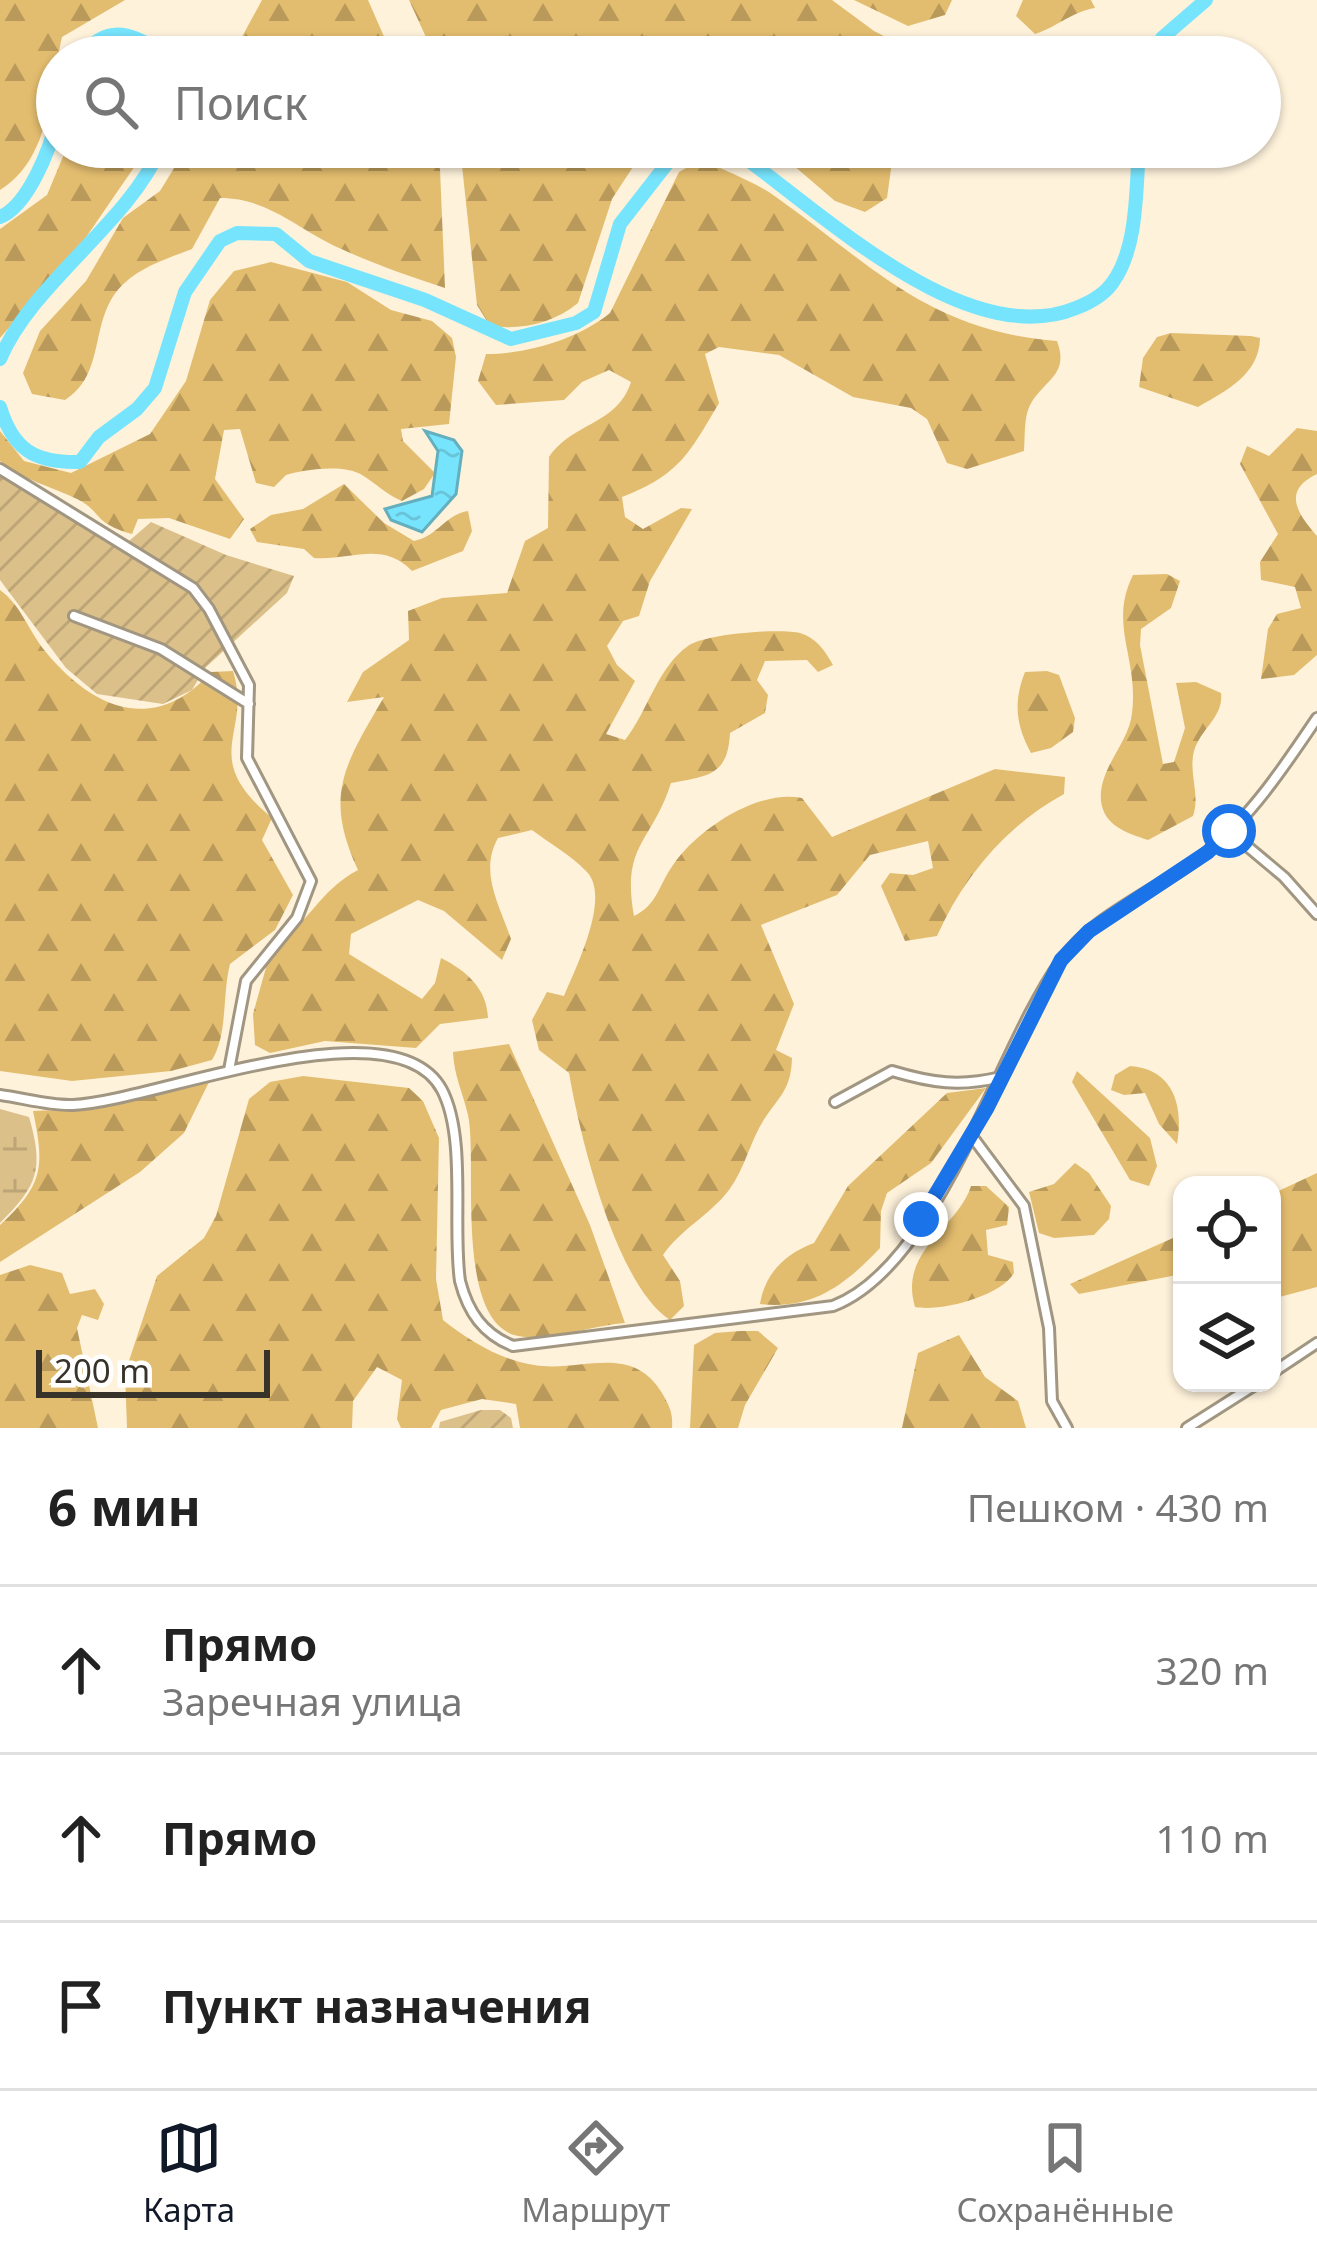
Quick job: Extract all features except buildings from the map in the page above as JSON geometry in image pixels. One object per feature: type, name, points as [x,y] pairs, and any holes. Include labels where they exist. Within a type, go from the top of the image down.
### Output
[{"type":"street","points":[[0,470],[193,588],[238,658],[249,685],[247,758],[311,881],[297,918],[246,981],[229,1070]]},
{"type":"street","points":[[74,616],[160,650],[249,704]]},
{"type":"street","points":[[0,1095],[70,1106],[148,1094],[229,1070],[323,1054],[397,1056],[432,1075],[450,1111],[454,1244],[466,1307],[483,1327],[513,1346],[833,1306],[854,1298],[881,1276],[987,1108],[1061,960],[1089,931],[1208,852],[1317,718]]},
{"type":"street","points":[[1229,831],[1284,877],[1317,914]]},
{"type":"street","points":[[835,1102],[892,1071],[936,1084],[965,1086],[1001,1077]]},
{"type":"street","points":[[971,1135],[1024,1206],[1049,1328],[1052,1401],[1067,1428]]},
{"type":"street","points":[[1281,1366],[1317,1342]]},
{"type":"street","points":[[1187,1428],[1244,1392]]},
{"type":"green space","points":[[0,0],[125,0],[64,36],[36,36],[36,147],[17,177],[0,190]]},
{"type":"green space","points":[[262,0],[368,0],[384,36],[242,36]]},
{"type":"green space","points":[[409,0],[832,0],[884,36],[425,36]]},
{"type":"green space","points":[[854,0],[952,0],[945,15],[908,26]]},
{"type":"green space","points":[[1023,0],[1091,0],[1095,8],[1035,34],[1016,16]]},
{"type":"green space","points":[[58,168],[134,168],[80,246],[0,338],[0,229],[47,195]]},
{"type":"green space","points":[[174,168],[440,168],[445,288],[339,248],[253,203],[220,198],[192,249],[142,270],[117,291],[78,390],[65,400],[32,394],[23,373],[40,331],[86,281],[123,218],[160,191]]},
{"type":"green space","points":[[462,168],[632,168],[612,199],[578,303],[558,316],[514,327],[490,326],[477,305]]},
{"type":"green space","points":[[720,168],[767,191],[874,270],[937,309],[1012,335],[1057,341],[1060,363],[1028,410],[1024,451],[967,469],[947,463],[927,419],[911,408],[853,397],[779,355],[719,347],[705,354],[719,403],[681,461],[657,480],[622,497],[625,517],[643,529],[681,508],[692,509],[650,581],[639,616],[623,621],[607,646],[617,665],[635,681],[606,734],[625,740],[677,655],[709,638],[800,633],[816,642],[833,665],[818,672],[807,660],[765,661],[757,680],[768,695],[765,713],[730,733],[725,758],[714,771],[671,783],[635,858],[634,916],[653,900],[684,851],[713,826],[748,806],[802,798],[832,837],[995,769],[1065,777],[1064,794],[1023,821],[974,873],[937,936],[905,941],[881,886],[890,873],[913,875],[933,868],[928,841],[870,855],[837,895],[761,925],[794,1004],[776,1050],[792,1058],[790,1076],[729,1190],[663,1255],[680,1281],[684,1306],[670,1320],[633,1276],[617,1243],[592,1170],[569,1073],[539,1050],[532,1020],[547,992],[564,996],[594,914],[593,882],[567,854],[532,830],[498,838],[491,876],[511,939],[502,960],[444,911],[418,900],[351,934],[349,954],[422,999],[435,983],[441,958],[450,963],[480,990],[488,1018],[440,1024],[416,1048],[325,1041],[270,1053],[255,1045],[253,1014],[272,946],[358,870],[342,821],[343,780],[384,697],[347,702],[363,672],[409,640],[408,611],[442,598],[507,593],[525,541],[548,528],[549,457],[559,445],[616,407],[631,382],[609,370],[582,382],[564,400],[496,405],[478,381],[486,354],[552,343],[610,313],[679,172]]},
{"type":"green space","points":[[796,168],[891,168],[887,198],[865,212],[835,201]]},
{"type":"green space","points":[[271,262],[347,282],[391,310],[432,321],[452,338],[456,357],[449,424],[401,429],[403,441],[435,473],[424,489],[402,501],[362,475],[335,469],[286,475],[274,487],[256,483],[240,429],[224,430],[215,479],[244,519],[230,539],[169,518],[138,519],[132,534],[110,526],[77,499],[0,461],[0,431],[24,461],[71,473],[150,434],[186,381],[210,300],[234,271]]},
{"type":"green space","points":[[1171,333],[1260,338],[1248,372],[1198,407],[1139,387],[1143,358],[1157,337]]},
{"type":"green space","points":[[1297,428],[1317,431],[1317,474],[1299,488],[1296,503],[1317,536],[1317,655],[1294,675],[1261,679],[1268,629],[1277,614],[1301,608],[1295,587],[1261,580],[1260,562],[1278,534],[1240,464],[1247,446],[1269,456]]},
{"type":"green space","points":[[0,469],[129,541],[151,522],[226,555],[294,576],[287,593],[205,668],[192,690],[163,704],[97,694],[66,668],[0,580]]},
{"type":"green space","points":[[344,484],[384,523],[414,541],[468,511],[472,531],[463,551],[412,571],[389,556],[314,558],[304,549],[257,542],[250,529],[271,515],[303,509]]},
{"type":"green space","points":[[1167,574],[1180,581],[1171,608],[1141,629],[1140,645],[1163,764],[1174,762],[1185,728],[1176,683],[1196,682],[1221,693],[1221,702],[1195,747],[1193,816],[1148,840],[1107,817],[1101,789],[1132,713],[1123,610],[1126,593],[1133,575]]},
{"type":"green space","points":[[0,590],[64,671],[104,700],[147,709],[190,692],[211,672],[233,671],[237,711],[232,761],[237,778],[272,818],[262,840],[293,895],[275,930],[230,964],[220,1039],[212,1060],[171,1071],[72,1081],[0,1071]]},
{"type":"green space","points":[[1025,672],[1059,675],[1075,718],[1073,732],[1051,748],[1031,753],[1019,723],[1019,694]]},
{"type":"green space","points":[[509,1044],[590,1225],[625,1323],[553,1336],[514,1335],[495,1322],[483,1299],[472,1235],[468,1115],[453,1052]]},
{"type":"green space","points":[[1130,1066],[1166,1082],[1177,1103],[1177,1144],[1159,1124],[1145,1093],[1124,1095],[1111,1090],[1115,1075]]},
{"type":"green space","points":[[1077,1071],[1150,1138],[1157,1166],[1149,1186],[1130,1180],[1072,1082]]},
{"type":"green space","points":[[303,1076],[409,1088],[423,1101],[439,1138],[436,1279],[443,1320],[486,1348],[521,1362],[636,1368],[662,1393],[672,1428],[520,1428],[516,1404],[482,1399],[441,1410],[431,1428],[401,1428],[397,1419],[402,1380],[377,1367],[353,1401],[352,1428],[127,1428],[125,1373],[157,1276],[204,1238],[216,1216],[249,1099],[270,1082]]},
{"type":"green space","points":[[209,1082],[184,1133],[140,1172],[0,1262],[0,1225],[25,1198],[37,1174],[39,1147],[33,1111],[79,1109]]},
{"type":"green space","points":[[986,1088],[931,1163],[887,1193],[881,1211],[880,1248],[867,1261],[841,1284],[812,1299],[760,1304],[772,1274],[785,1259],[814,1243],[848,1186],[947,1093]]},
{"type":"green space","points":[[0,1109],[29,1117],[36,1163],[23,1198],[0,1223]]},
{"type":"green space","points":[[1075,1163],[1089,1173],[1111,1206],[1109,1219],[1094,1235],[1054,1238],[1039,1233],[1029,1192],[1054,1184]]},
{"type":"green space","points":[[1317,1173],[1317,1287],[1281,1297],[1281,1284],[1281,1190]]},
{"type":"green space","points":[[971,1186],[986,1186],[1009,1207],[1007,1225],[986,1230],[988,1255],[1013,1262],[1014,1273],[997,1289],[969,1300],[915,1307],[915,1270]]},
{"type":"green space","points":[[1173,1238],[1173,1276],[1079,1294],[1070,1284]]},
{"type":"green space","points":[[30,1265],[62,1273],[70,1294],[95,1289],[104,1304],[98,1320],[82,1315],[77,1328],[98,1428],[0,1428],[0,1275]]},
{"type":"green space","points":[[758,1331],[778,1348],[745,1405],[738,1428],[690,1428],[694,1345],[715,1333]]},
{"type":"green space","points":[[959,1335],[985,1377],[1018,1401],[1026,1428],[902,1428],[918,1353]]},
{"type":"green space","points":[[481,1410],[500,1410],[511,1418],[513,1428],[439,1428],[440,1422]]},
{"type":"water","points":[[425,431],[454,440],[462,451],[456,494],[422,532],[391,520],[385,509],[432,496],[438,451]]},
{"type":"waterway","points":[[1164,36],[1206,0]]},
{"type":"waterway","points":[[109,36],[127,36]]},
{"type":"waterway","points":[[0,217],[20,201],[39,168]]},
{"type":"waterway","points":[[0,359],[34,305],[126,202],[150,168]]},
{"type":"waterway","points":[[0,407],[12,434],[28,451],[50,460],[80,462],[99,437],[137,409],[155,388],[185,292],[220,241],[237,233],[276,234],[309,261],[425,300],[511,339],[576,323],[594,312],[620,224],[664,168]]},
{"type":"waterway","points":[[758,168],[893,267],[940,293],[987,311],[1033,317],[1081,306],[1113,282],[1131,235],[1138,168]]},
{"type":"route","points":[[921,1219],[987,1108],[1061,960],[1089,931],[1208,852],[1229,831]]}]
